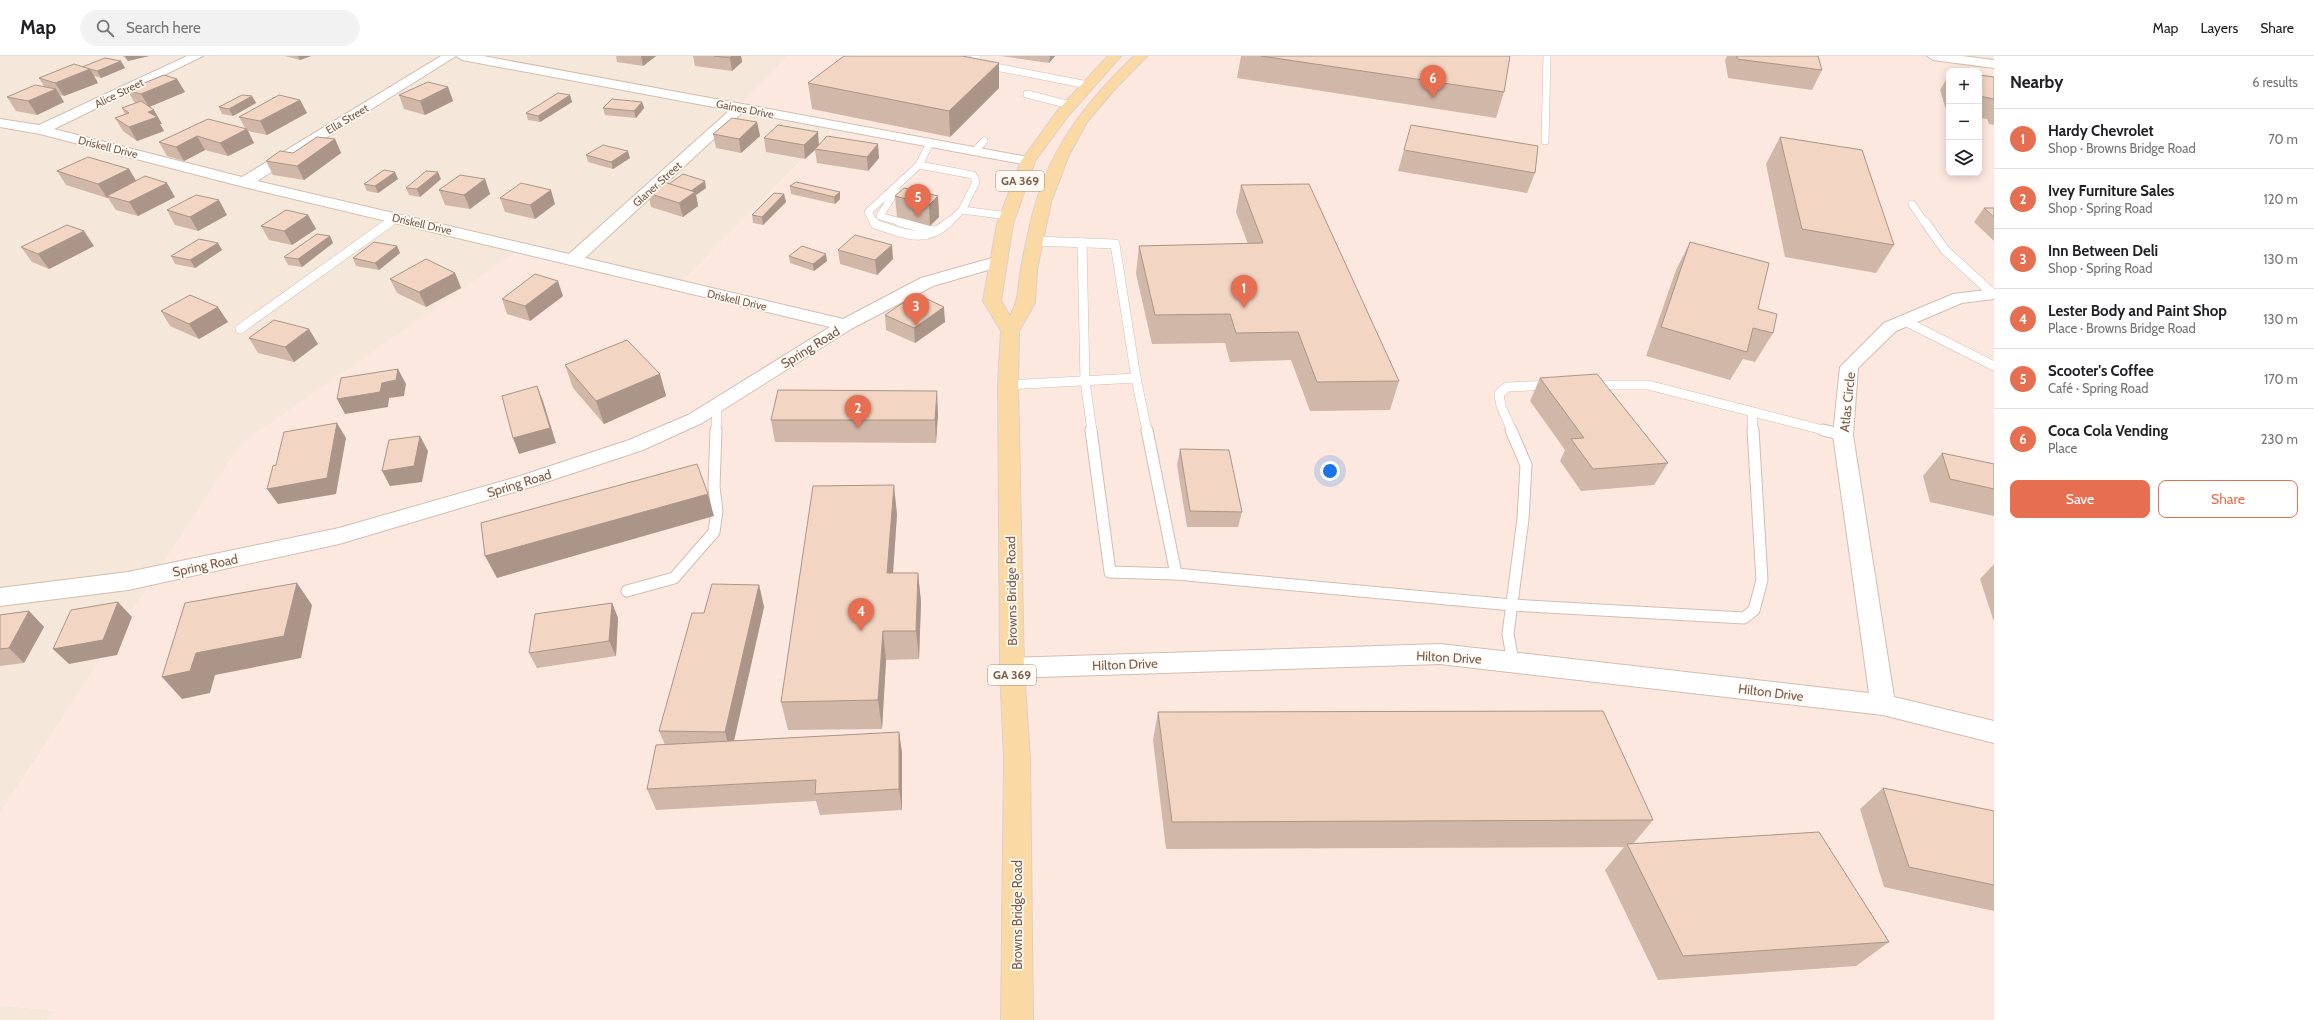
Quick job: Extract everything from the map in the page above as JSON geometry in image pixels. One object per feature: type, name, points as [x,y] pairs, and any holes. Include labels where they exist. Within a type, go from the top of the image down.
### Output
[{"type":"main road","name":"GA 369","points":[[1010,331],[992,300],[1008,216],[1028,161],[1070,105],[1115,56]]},
{"type":"main road","name":"Browns Bridge Road","points":[[1017,1020],[1017,759],[1012,668],[1008,385],[1010,331],[1026,302],[1029,270],[1043,202],[1062,155],[1080,121],[1108,88],[1141,56]]},
{"type":"street","name":"Alice Street","points":[[41,130],[197,56]]},
{"type":"street","name":"Ella Street","points":[[244,182],[450,56]]},
{"type":"street","name":"Gaines Drive","points":[[462,56],[1028,161]]},
{"type":"street","points":[[1933,56],[1994,64]]},
{"type":"street","name":"Glaner Street","points":[[573,260],[740,108]]},
{"type":"street","name":"Driskell Drive","points":[[0,123],[41,130],[244,182],[845,325]]},
{"type":"street","name":"Spring Road","points":[[0,597],[128,581],[339,536],[524,482],[636,445],[695,419],[845,325],[927,282],[999,261]]},
{"type":"street","name":"Atlas Circle","points":[[1884,705],[1843,435],[1849,367],[1890,327],[1959,298],[1993,294]]},
{"type":"street","name":"Hilton Drive","points":[[1012,668],[1440,654],[1884,705],[1994,732]]},
{"type":"lane","points":[[977,56],[970,62],[1088,85]]},
{"type":"lane","points":[[1545,141],[1547,56]]},
{"type":"lane","points":[[1027,94],[1070,105]]},
{"type":"lane","points":[[975,151],[984,141]]},
{"type":"lane","points":[[919,165],[973,175],[976,182],[962,210],[938,232],[915,236],[875,224],[868,212],[919,165],[930,143]]},
{"type":"lane","points":[[900,182],[894,196],[880,216],[938,232]]},
{"type":"lane","points":[[1912,204],[1945,250],[1993,294]]},
{"type":"lane","points":[[962,210],[1008,216]]},
{"type":"lane","points":[[240,329],[394,218]]},
{"type":"lane","points":[[1035,241],[1115,244],[1136,378],[1176,574]]},
{"type":"lane","points":[[1082,242],[1085,381],[1110,572],[1176,574],[1512,604],[1744,618],[1754,610],[1762,580],[1752,412]]},
{"type":"lane","points":[[1905,321],[1994,366]]},
{"type":"lane","points":[[1008,385],[1136,378]]},
{"type":"lane","points":[[1513,662],[1508,634],[1522,519],[1526,465],[1501,406],[1500,394],[1507,387],[1562,385]]},
{"type":"lane","points":[[1578,385],[1648,385],[1843,435]]},
{"type":"lane","points":[[627,591],[674,578],[714,532],[717,511],[714,487],[717,405]]},
{"type":"shaded area","points":[[0,56],[788,56],[731,114],[835,127],[682,282],[242,443],[0,814]]},
{"type":"shaded area","points":[[788,56],[1994,56],[1994,1020],[47,1020],[55,1011],[0,1005],[0,814],[242,443],[517,251],[682,282],[835,128],[730,114]]},
{"type":"shaded area","points":[[0,1005],[56,1011],[47,1020],[0,1020]]},
{"type":"building","points":[[714,56],[732,56],[730,58]]},
{"type":"building","points":[[844,56],[962,56],[999,63],[949,111],[808,83]]},
{"type":"building","points":[[1261,56],[1510,56],[1504,92]]},
{"type":"building","points":[[1737,56],[1818,56],[1822,70],[1737,59]]},
{"type":"building","points":[[105,58],[121,61],[97,71],[82,67]]},
{"type":"building","points":[[74,64],[90,69],[55,83],[39,78]]},
{"type":"building","points":[[164,75],[177,79],[141,94],[127,90]]},
{"type":"building","points":[[1982,75],[1994,77],[1994,99],[1982,97]]},
{"type":"building","points":[[428,82],[448,87],[420,101],[399,95]]},
{"type":"building","points":[[35,85],[56,89],[28,101],[7,97]]},
{"type":"building","points":[[558,93],[570,95],[538,116],[526,113]]},
{"type":"building","points":[[242,95],[252,96],[229,109],[219,107]]},
{"type":"building","points":[[279,95],[300,100],[260,121],[239,117]]},
{"type":"building","points":[[612,99],[642,102],[634,111],[603,108]]},
{"type":"building","points":[[141,101],[154,110],[148,112],[157,117],[129,127],[115,118],[129,113],[122,108]]},
{"type":"building","points":[[732,118],[757,122],[739,139],[713,134]]},
{"type":"building","points":[[208,119],[247,129],[220,143],[197,136],[176,147],[159,142]]},
{"type":"building","points":[[778,125],[818,132],[804,145],[764,138]]},
{"type":"building","points":[[1411,125],[1538,146],[1535,173],[1404,150]]},
{"type":"building","points":[[827,136],[878,144],[867,157],[815,149]]},
{"type":"building","points":[[317,137],[335,139],[297,166],[266,161],[280,151],[293,153]]},
{"type":"building","points":[[1780,137],[1862,150],[1894,245],[1802,229]]},
{"type":"building","points":[[603,145],[628,151],[611,162],[586,155]]},
{"type":"building","points":[[88,157],[129,169],[98,184],[57,171]]},
{"type":"building","points":[[384,170],[395,172],[375,186],[364,184]]},
{"type":"building","points":[[426,171],[438,172],[417,189],[406,188]]},
{"type":"building","points":[[683,174],[705,181],[691,191],[669,184]]},
{"type":"building","points":[[460,175],[485,179],[464,195],[439,190]]},
{"type":"building","points":[[145,176],[167,183],[129,202],[107,196]]},
{"type":"building","points":[[664,182],[695,192],[679,203],[648,193]]},
{"type":"building","points":[[796,182],[840,192],[834,197],[790,186]]},
{"type":"building","points":[[521,183],[551,190],[530,205],[500,198]]},
{"type":"building","points":[[1309,184],[1399,381],[1317,382],[1298,332],[1236,333],[1230,314],[1155,315],[1139,246],[1263,243],[1241,185]]},
{"type":"building","points":[[904,188],[938,196],[929,205],[895,196]]},
{"type":"building","points":[[774,193],[784,194],[762,217],[752,215]]},
{"type":"building","points":[[196,195],[219,200],[190,217],[167,210]]},
{"type":"building","points":[[1984,208],[1994,208],[1994,217]]},
{"type":"building","points":[[286,210],[308,215],[284,231],[261,226]]},
{"type":"building","points":[[67,225],[84,231],[38,254],[21,247]]},
{"type":"building","points":[[317,234],[330,236],[298,259],[284,257]]},
{"type":"building","points":[[855,235],[892,245],[875,260],[838,250]]},
{"type":"building","points":[[199,239],[218,243],[190,260],[171,256]]},
{"type":"building","points":[[374,242],[397,246],[375,263],[353,258]]},
{"type":"building","points":[[1690,242],[1769,263],[1758,309],[1777,314],[1773,333],[1753,328],[1747,352],[1661,327]]},
{"type":"building","points":[[802,246],[826,254],[813,264],[789,256]]},
{"type":"building","points":[[426,259],[455,273],[419,292],[390,279]]},
{"type":"building","points":[[535,274],[558,281],[525,306],[502,299]]},
{"type":"building","points":[[916,294],[944,307],[914,328],[885,315]]},
{"type":"building","points":[[190,295],[218,307],[189,324],[161,311]]},
{"type":"building","points":[[274,320],[309,329],[285,347],[249,338]]},
{"type":"building","points":[[627,340],[660,374],[596,401],[565,365]]},
{"type":"building","points":[[398,369],[396,380],[382,383],[380,392],[337,399],[341,378]]},
{"type":"building","points":[[1597,374],[1668,463],[1593,469],[1571,439],[1584,438],[1540,378]]},
{"type":"building","points":[[537,386],[550,428],[513,438],[502,396]]},
{"type":"building","points":[[778,390],[937,391],[935,420],[771,420]]},
{"type":"building","points":[[337,423],[327,478],[267,489],[273,466],[276,465],[284,432]]},
{"type":"building","points":[[420,436],[414,466],[382,471],[389,440]]},
{"type":"building","points":[[1180,449],[1229,450],[1242,512],[1190,511]]},
{"type":"building","points":[[1942,453],[1994,464],[1994,489],[1950,479]]},
{"type":"building","points":[[697,464],[708,494],[485,556],[481,523]]},
{"type":"building","points":[[894,485],[887,573],[918,573],[916,631],[883,631],[878,700],[781,702],[813,486]]},
{"type":"building","points":[[297,583],[284,636],[196,653],[190,671],[162,677],[185,603]]},
{"type":"building","points":[[712,584],[759,585],[725,732],[659,731],[692,613],[704,613]]},
{"type":"building","points":[[118,602],[103,640],[53,649],[71,610]]},
{"type":"building","points":[[612,603],[609,641],[529,653],[535,614]]},
{"type":"building","points":[[29,611],[9,648],[0,649],[0,615]]},
{"type":"building","points":[[1603,711],[1653,820],[1172,822],[1158,712]]},
{"type":"building","points":[[899,732],[899,789],[815,794],[816,780],[647,789],[656,745]]},
{"type":"building","points":[[1883,788],[1994,811],[1994,885],[1909,867]]},
{"type":"building","points":[[1819,832],[1889,942],[1683,956],[1627,844]]},
{"type":"place","name":"Coca Cola Vending","points":[[1433,98]]},
{"type":"place","name":"Scooter's Coffee","points":[[918,217]]},
{"type":"place","name":"Hardy Chevrolet","points":[[1244,308]]},
{"type":"place","name":"Inn Between Deli","points":[[916,326]]},
{"type":"place","name":"Ivey Furniture Sales","points":[[858,428]]},
{"type":"place","name":"Lester Body and Paint Shop","points":[[861,631]]}]
